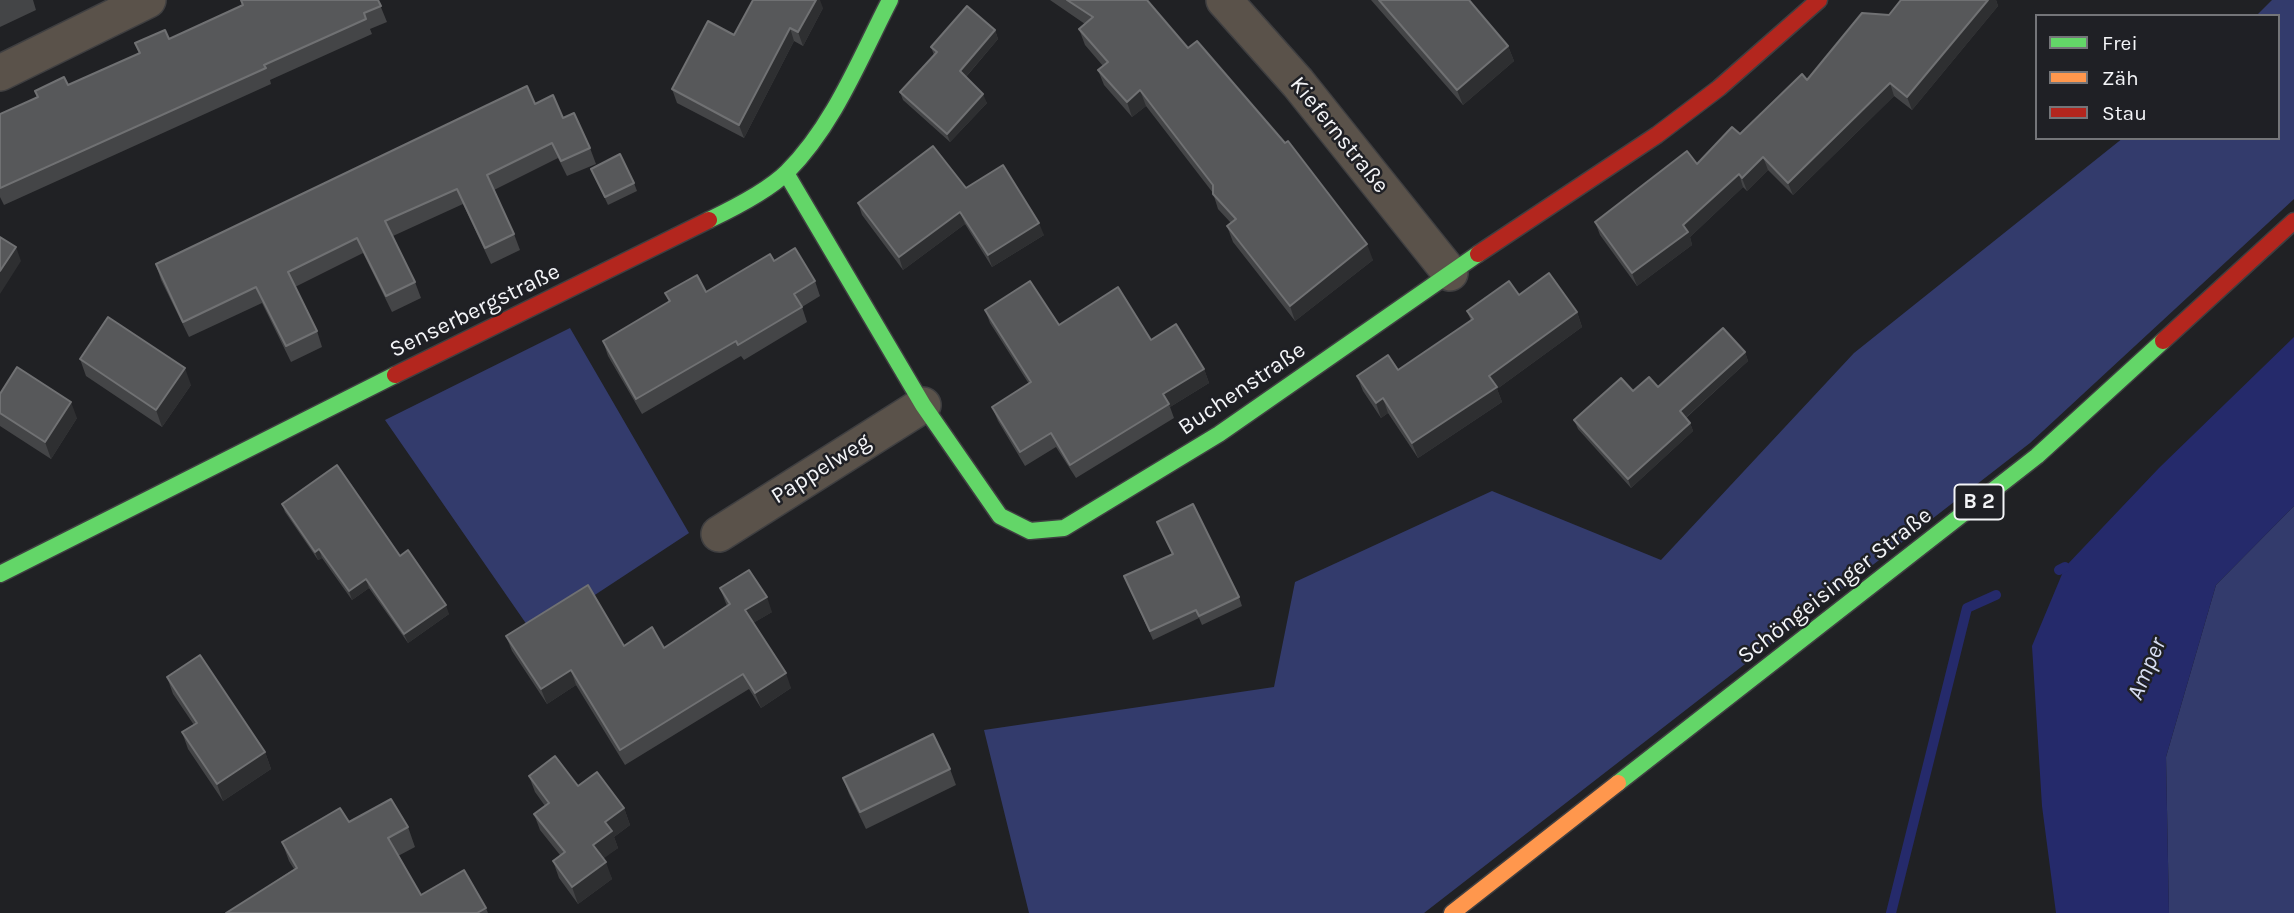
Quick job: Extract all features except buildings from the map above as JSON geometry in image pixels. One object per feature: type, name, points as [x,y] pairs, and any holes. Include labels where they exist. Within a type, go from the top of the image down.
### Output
[{"type":"street","points":[[0,73],[148,0]]},
{"type":"street","name":"Senserbergstraße","points":[[0,574],[261,441],[736,207],[786,173],[834,108],[890,0]]},
{"type":"street","name":"Kiefernstraße","points":[[1224,0],[1298,83],[1450,273]]},
{"type":"street","name":"Buchenstraße","points":[[786,173],[923,405],[999,516],[1030,531],[1064,528],[1219,434],[1450,273],[1657,135],[1719,88],[1819,0]]},
{"type":"street","name":"Schöngeisinger Straße","points":[[1452,913],[2038,456],[2294,221]]},
{"type":"street","name":"Pappelweg","points":[[719,534],[923,405]]},
{"type":"shaded area","points":[[2272,0],[2294,0],[2294,199],[2030,443],[1424,913],[1029,913],[984,730],[1274,687],[1295,582],[1492,491],[1661,560],[1854,353],[2120,140],[2280,140],[2280,14],[2258,14]]},
{"type":"shaded area","points":[[570,328],[689,533],[534,635],[385,420]]},
{"type":"shaded area","points":[[2294,506],[2294,913],[2169,913],[2166,757],[2216,585]]},
{"type":"water","name":"Amper","points":[[2294,337],[2294,506],[2216,585],[2166,757],[2169,913],[2056,913],[2042,806],[2032,646],[2065,567],[2159,468]]},
{"type":"waterway","points":[[2059,570],[2065,567]]},
{"type":"waterway","points":[[1891,913],[1967,608],[1996,595]]},
{"type":"traffic: fast","points":[[709,220],[770,186],[804,153],[845,90],[890,0]]},
{"type":"traffic: fast","points":[[786,173],[923,405],[1000,516],[1030,531],[1064,528],[1219,434],[1478,254]]},
{"type":"traffic: fast","points":[[1618,783],[2037,456],[2163,341]]},
{"type":"traffic: fast","points":[[0,574],[395,375]]},
{"type":"traffic: slow","points":[[1452,913],[1618,783]]},
{"type":"traffic: jam","points":[[1478,254],[1657,135],[1719,88],[1819,0]]},
{"type":"traffic: jam","points":[[395,375],[709,220]]},
{"type":"traffic: jam","points":[[2163,341],[2294,221]]}]
